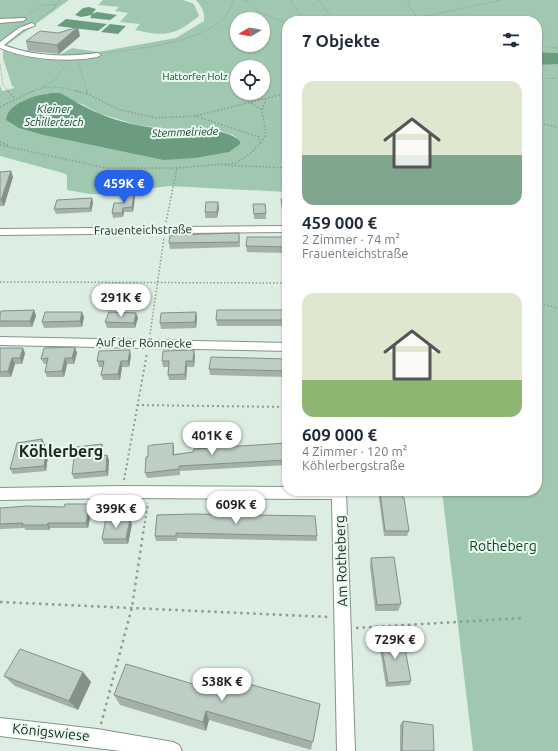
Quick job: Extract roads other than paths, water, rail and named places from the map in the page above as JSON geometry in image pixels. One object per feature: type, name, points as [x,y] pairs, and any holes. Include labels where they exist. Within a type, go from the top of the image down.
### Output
[{"type":"street","points":[[0,21],[21,20],[32,24],[21,29],[0,46],[16,53],[68,58],[98,55]]},
{"type":"street","name":"Frauenteichstraße","points":[[0,232],[282,229]]},
{"type":"street","name":"Auf der Rönnecke","points":[[0,341],[282,347]]},
{"type":"street","points":[[0,494],[282,492]]},
{"type":"street","name":"Am Rotheberg","points":[[339,496],[346,751]]},
{"type":"street","name":"Königswiese","points":[[0,727],[97,738],[173,751]]},
{"type":"water","points":[[89,7],[96,9],[92,14],[97,12],[117,15],[110,20],[90,18],[92,15],[81,17],[75,15],[83,8]]},
{"type":"water","points":[[66,19],[107,24],[98,31],[57,26]]},
{"type":"water","points":[[110,24],[126,26],[118,34],[101,32]]},
{"type":"water","points":[[542,52],[558,53],[558,64],[542,65]]},
{"type":"water","name":"Kleiner Schillerteich","points":[[48,93],[60,93],[93,111],[124,122],[169,130],[216,131],[233,136],[240,141],[240,144],[229,152],[195,158],[163,160],[43,135],[18,128],[6,120],[7,114],[17,104],[25,100]]},
{"type":"district","name":"Köhlerberg","points":[[61,451]]},
{"type":"park label","name":"Hattorfer Holz","points":[[195,76]]},
{"type":"park label","name":"Rotheberg","points":[[503,546]]},
{"type":"water label","name":"Stemmelriede","points":[[185,132]]}]
